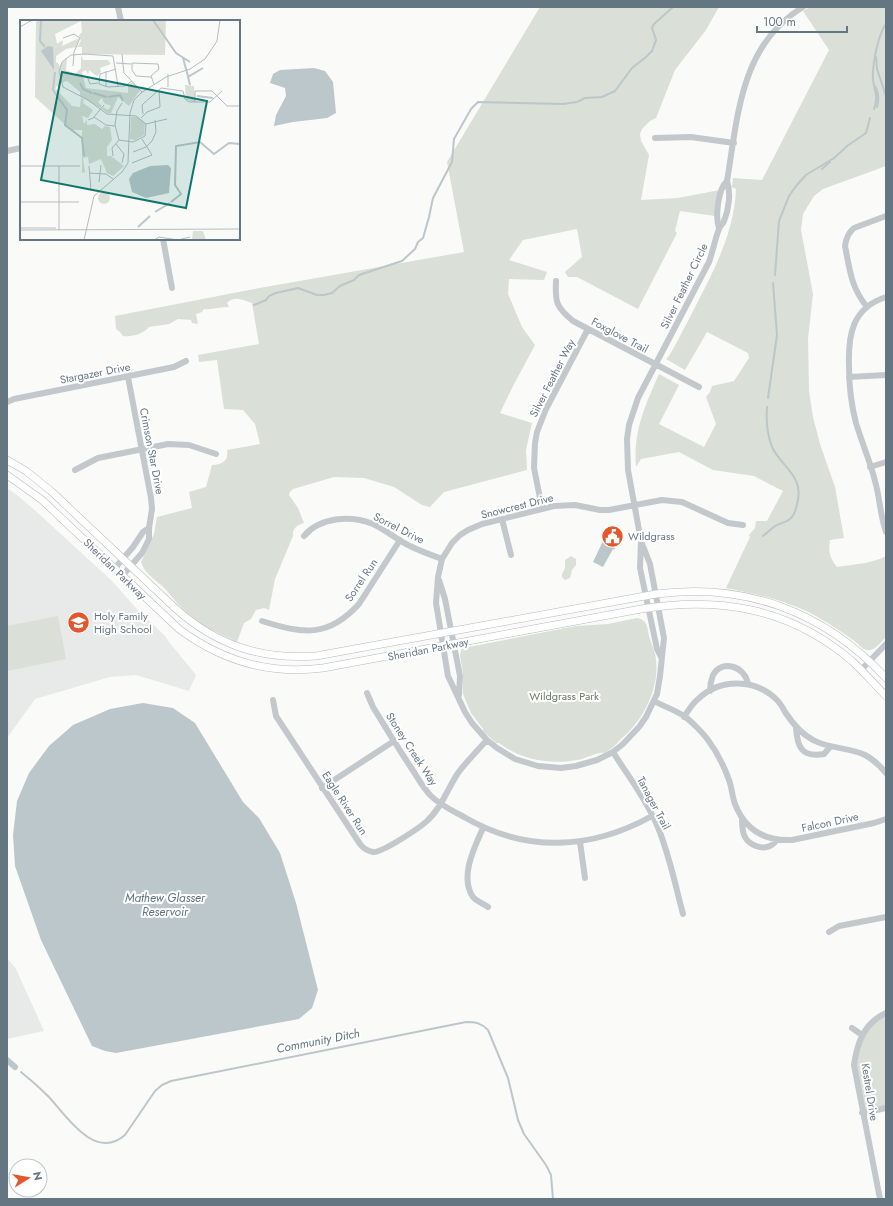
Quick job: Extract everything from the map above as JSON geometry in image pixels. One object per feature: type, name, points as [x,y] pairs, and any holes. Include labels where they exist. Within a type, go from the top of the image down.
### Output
[{"type":"main road","name":"Sheridan Parkway","points":[[7,460],[26,471],[51,491],[179,612],[200,628],[224,641],[261,654],[292,657],[316,656],[656,594],[693,591],[715,592],[748,597],[799,613],[825,627],[848,643],[886,678]]},
{"type":"main road","name":"Sheridan Parkway","points":[[7,475],[42,500],[162,614],[188,635],[218,653],[251,665],[279,670],[312,670],[658,606],[691,603],[713,604],[746,609],[770,615],[818,636],[861,670],[886,696]]},
{"type":"street","points":[[118,7],[121,20]]},
{"type":"street","name":"Silver Feather Circle","points":[[613,752],[628,740],[639,727],[654,701],[658,686],[664,638],[650,564],[641,541],[628,470],[628,432],[633,411],[655,364],[709,262],[719,228],[724,222],[730,195],[727,181],[744,88],[750,68],[756,56],[775,31],[787,19],[803,7]]},
{"type":"street","points":[[655,138],[691,137],[734,143]]},
{"type":"street","points":[[7,151],[20,148]]},
{"type":"street","points":[[719,228],[717,217],[720,196],[723,185],[727,181]]},
{"type":"street","points":[[867,307],[860,298],[852,280],[845,246],[848,230],[886,216]]},
{"type":"street","points":[[163,240],[172,288]]},
{"type":"street","name":"Foxglove Trail","points":[[556,281],[555,298],[559,308],[573,321],[699,387]]},
{"type":"street","points":[[886,297],[867,307],[856,320],[850,337],[849,377],[852,407],[878,495],[882,522],[886,532]]},
{"type":"street","name":"Silver Feather Way","points":[[542,508],[534,468],[537,432],[546,409],[588,329]]},
{"type":"street","name":"Stargazer Drive","points":[[7,402],[14,399],[174,367],[186,361]]},
{"type":"street","points":[[849,377],[886,375]]},
{"type":"street","name":"Crimson Star Drive","points":[[122,576],[142,553],[149,539],[152,509],[128,377]]},
{"type":"street","points":[[74,470],[98,458],[168,444],[178,444],[200,448],[216,454]]},
{"type":"street","points":[[870,467],[886,462]]},
{"type":"street","name":"Snowcrest Drive","points":[[613,752],[597,760],[581,765],[549,768],[527,764],[515,759],[501,751],[487,740],[472,723],[465,712],[459,696],[448,676],[436,603],[438,577],[442,559],[452,543],[464,533],[475,527],[542,508],[563,505],[609,510],[662,500],[682,502],[728,523],[743,525]]},
{"type":"street","name":"Sorrel Drive","points":[[304,536],[311,528],[320,524],[330,521],[352,519],[373,524],[410,546],[442,559]]},
{"type":"street","points":[[502,519],[511,555]]},
{"type":"street","points":[[114,569],[143,532],[149,528]]},
{"type":"street","name":"Sorrel Run","points":[[262,621],[287,629],[307,631],[326,627],[340,621],[352,612],[359,604],[400,540]]},
{"type":"street","name":"Silver Feather Circle","points":[[641,541],[640,568],[657,649],[661,657]]},
{"type":"street","points":[[438,577],[445,599],[460,676],[459,696]]},
{"type":"street","points":[[861,670],[886,644]]},
{"type":"street","points":[[710,691],[711,681],[714,674],[725,667],[739,669],[745,674],[748,684]]},
{"type":"street","points":[[684,717],[698,698],[710,691],[722,685],[734,682],[748,684],[768,692],[778,701],[802,734],[814,741],[830,747],[854,751],[865,755],[886,773]]},
{"type":"street","name":"Stoney Creek Way","points":[[367,693],[373,707],[427,791],[440,804],[483,828],[531,842],[580,842],[612,835],[652,816]]},
{"type":"street","name":"Eagle River Run","points":[[273,700],[276,716],[322,788],[360,844],[364,848],[373,852],[384,849],[422,825],[435,813],[462,769],[487,740]]},
{"type":"street","name":"Falcon Drive","points":[[654,701],[684,717],[707,739],[721,761],[729,781],[735,803],[742,818],[751,828],[766,837],[777,840],[792,840],[828,834],[874,823],[886,818]]},
{"type":"street","points":[[796,727],[800,749],[806,753],[824,754],[830,747]]},
{"type":"street","points":[[322,788],[394,741]]},
{"type":"street","name":"Tanager Trail","points":[[613,752],[652,816],[664,843],[683,914]]},
{"type":"street","name":"Falcon Drive","points":[[742,818],[744,835],[747,841],[759,847],[766,847],[771,846],[777,840]]},
{"type":"street","points":[[483,828],[471,856],[468,877],[470,890],[473,897],[488,908]]},
{"type":"street","points":[[580,842],[585,878]]},
{"type":"street","points":[[829,932],[839,926],[886,917]]},
{"type":"street","name":"Kestrel Drive","points":[[880,1199],[854,1066],[858,1044],[862,1035],[872,1023],[886,1013]]},
{"type":"street","points":[[852,1028],[862,1035]]},
{"type":"street","points":[[862,1112],[886,1108]]},
{"type":"shaded area","name":"Holy Family High School","points":[[7,488],[39,514],[112,581],[135,607],[165,636],[196,675],[189,691],[136,675],[110,677],[35,699],[7,738]]},
{"type":"shaded area","points":[[7,958],[16,969],[44,1031],[7,1039]]},
{"type":"green space","points":[[540,7],[719,7],[706,30],[675,70],[656,118],[650,121],[642,129],[640,134],[641,141],[649,155],[641,200],[678,198],[720,190],[715,216],[680,211],[675,231],[677,233],[638,309],[577,277],[568,277],[565,272],[582,257],[577,229],[523,240],[509,260],[547,272],[544,280],[509,279],[508,294],[522,327],[535,345],[500,413],[532,423],[526,450],[527,470],[444,492],[430,507],[422,505],[394,487],[364,478],[334,477],[293,489],[289,495],[298,508],[304,523],[297,526],[293,531],[293,536],[275,579],[269,610],[264,608],[256,610],[251,619],[244,623],[237,642],[215,632],[188,614],[164,588],[146,572],[141,562],[154,534],[157,517],[192,508],[189,492],[206,487],[212,465],[222,463],[226,460],[227,450],[260,444],[255,424],[243,410],[224,409],[217,360],[199,362],[198,355],[259,344],[252,303],[239,299],[233,299],[227,303],[229,307],[204,309],[202,312],[196,314],[198,324],[192,323],[191,320],[178,319],[169,324],[149,327],[141,333],[130,336],[123,336],[116,329],[115,316],[249,290],[464,252],[447,162]]},
{"type":"green space","points":[[810,7],[886,7],[886,166],[823,189],[814,196],[803,214],[801,230],[813,294],[808,339],[809,391],[813,417],[820,444],[835,487],[844,538],[830,540],[830,555],[837,567],[868,562],[886,556],[886,637],[878,646],[870,650],[862,648],[837,629],[816,616],[794,606],[726,588],[750,537],[749,535],[755,528],[756,521],[767,521],[783,491],[754,476],[713,470],[679,452],[641,459],[636,467],[636,442],[638,430],[659,374],[679,385],[659,424],[704,447],[716,424],[706,397],[712,386],[734,381],[749,358],[748,353],[707,332],[685,370],[666,359],[674,348],[719,258],[731,224],[734,207],[736,189],[732,187],[733,178],[762,180],[829,50],[803,11]]},
{"type":"green space","points":[[571,556],[576,559],[576,565],[572,570],[570,578],[565,580],[562,577],[562,574],[565,568],[565,560]]},
{"type":"green space","points":[[58,616],[66,659],[7,671],[7,626]]},
{"type":"green space","name":"Wildgrass Park","points":[[637,618],[646,623],[655,655],[656,678],[654,687],[648,704],[630,731],[617,744],[606,752],[567,761],[557,762],[536,760],[517,754],[499,743],[496,743],[483,731],[471,713],[463,694],[463,674],[460,655],[461,650],[464,648],[576,626],[608,624]]},
{"type":"green space","points":[[886,1013],[886,1108],[862,1113],[855,1054],[864,1032]]},
{"type":"water","points":[[314,68],[325,71],[333,82],[336,113],[327,118],[274,126],[276,115],[286,96],[285,88],[270,83],[273,74],[280,70]]},
{"type":"water","points":[[603,541],[615,548],[603,567],[593,562]]},
{"type":"water","name":"Mathew Glasser Reservoir","points":[[143,703],[173,708],[195,723],[243,802],[259,818],[280,853],[296,903],[318,990],[312,1008],[299,1019],[116,1053],[92,1046],[41,940],[15,866],[13,835],[17,801],[29,773],[49,746],[73,725],[110,709]]},
{"type":"waterway","points":[[254,305],[266,300],[269,296],[276,293],[298,288],[317,295],[332,293],[340,286],[354,280],[359,275],[402,261],[415,249],[418,242],[423,238],[433,198],[452,162],[454,139],[471,109],[478,102],[563,104],[577,102],[585,98],[602,97],[615,91],[632,68],[652,51],[656,40],[652,28],[654,24],[673,7]]},
{"type":"waterway","points":[[874,109],[876,97],[873,73],[878,42],[886,24]]},
{"type":"waterway","points":[[876,57],[877,69],[886,96]]},
{"type":"waterway","points":[[875,86],[878,96],[877,107]]},
{"type":"waterway","points":[[833,159],[847,146],[866,133],[870,118]]},
{"type":"waterway","points":[[775,275],[779,221],[789,196],[806,175],[834,158]]},
{"type":"waterway","points":[[822,169],[830,162]]},
{"type":"waterway","points":[[768,398],[777,335],[773,283]]},
{"type":"waterway","points":[[763,536],[775,526],[790,519],[796,510],[799,494],[795,479],[772,447],[767,427],[767,407]]},
{"type":"waterway","name":"Community Ditch","points":[[21,1072],[49,1097],[73,1125],[82,1133],[93,1140],[103,1143],[114,1142],[125,1135],[155,1091],[162,1085],[171,1081],[466,1022],[481,1024],[488,1030],[508,1078],[518,1120],[524,1134],[546,1165],[551,1175],[553,1199]]},
{"type":"waterway","name":"Community Ditch","points":[[7,1060],[15,1067]]},
{"type":"place","name":"Wildgrass","points":[[613,536]]},
{"type":"place","name":"Holy Family High School","points":[[79,622]]}]
